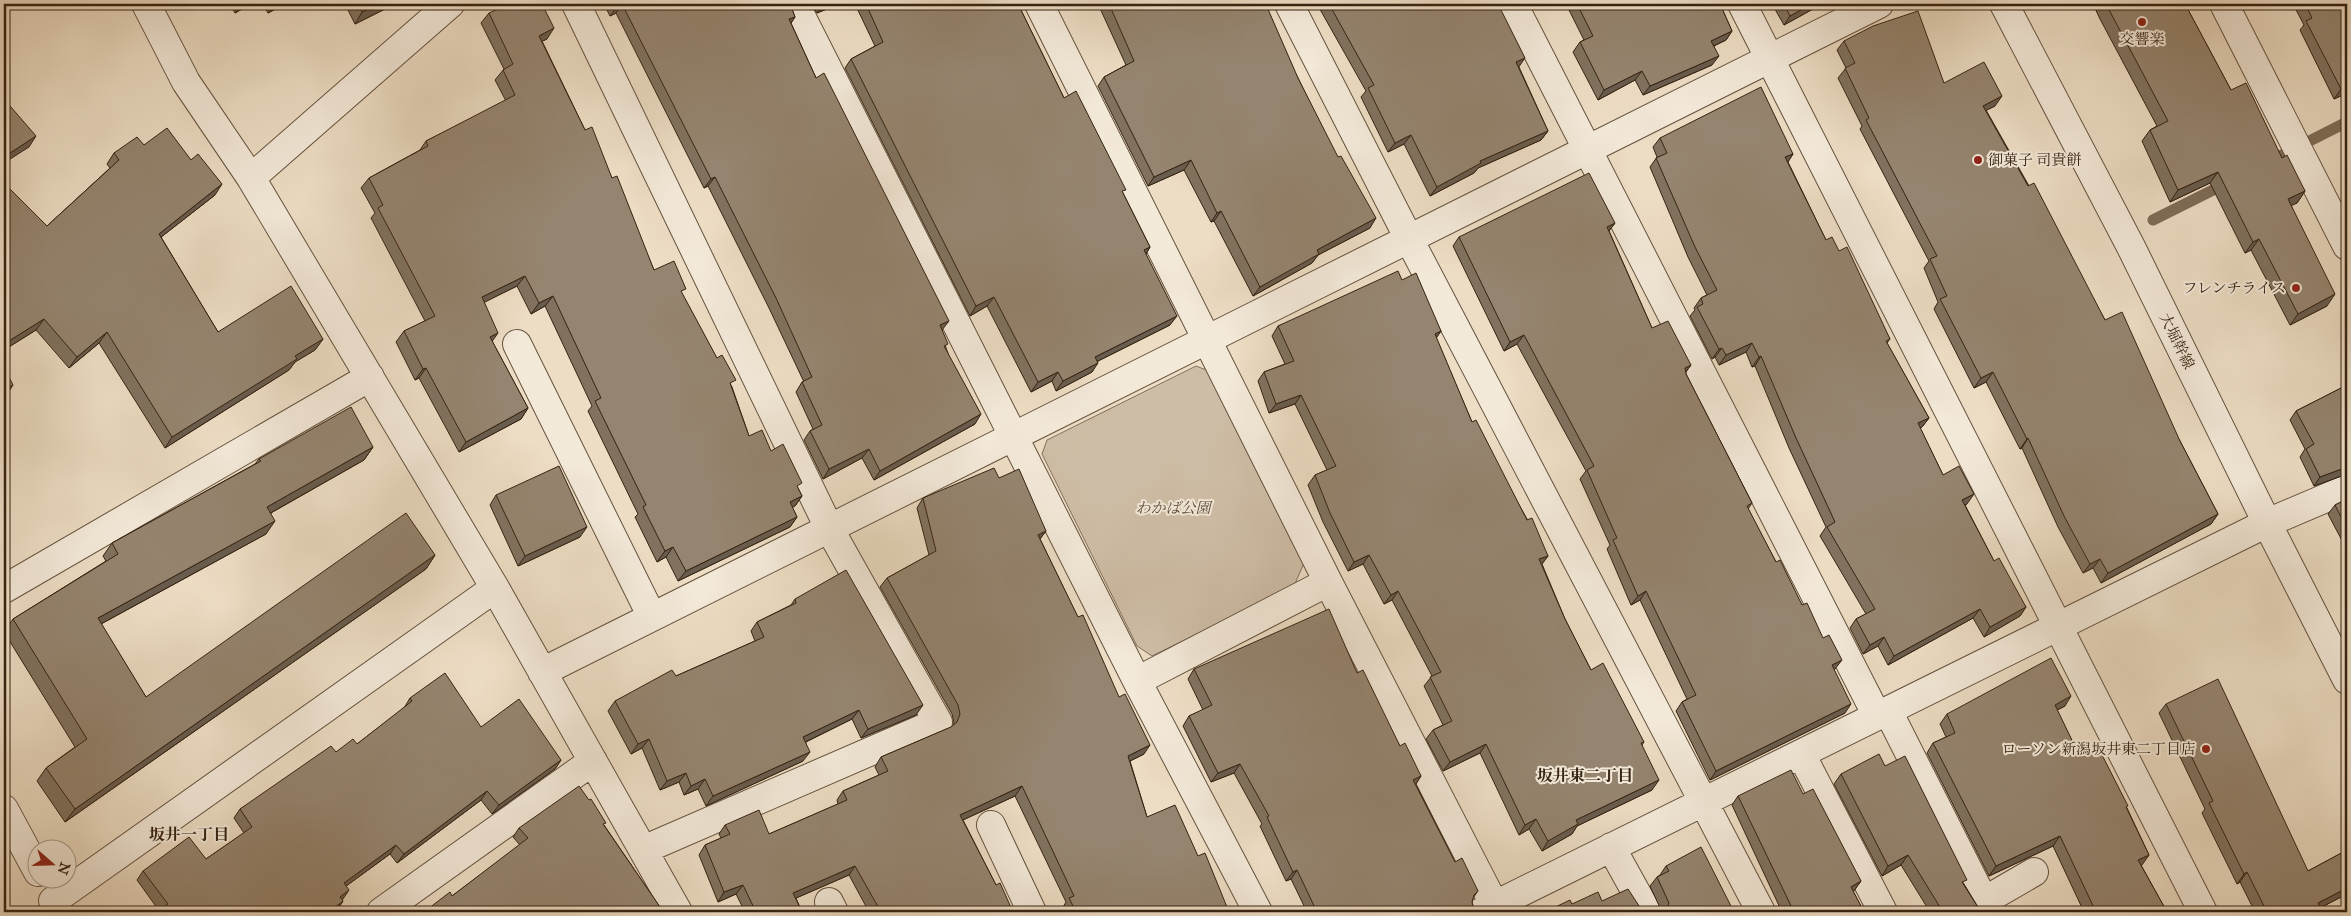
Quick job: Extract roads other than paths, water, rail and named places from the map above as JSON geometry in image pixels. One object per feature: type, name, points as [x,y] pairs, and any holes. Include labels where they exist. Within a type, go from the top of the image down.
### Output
[{"type":"street","points":[[146,4],[186,82],[251,178],[495,588],[678,912]]},
{"type":"street","points":[[251,178],[450,4]]},
{"type":"street","points":[[576,4],[829,528],[938,722],[643,850]]},
{"type":"street","points":[[795,4],[1137,680],[1258,912]]},
{"type":"street","points":[[1039,4],[1208,339],[1491,910],[1704,801],[2267,523],[2347,489]]},
{"type":"street","points":[[1289,4],[1409,239],[1761,912]]},
{"type":"street","points":[[1513,4],[1883,713],[1984,901],[2034,872]]},
{"type":"street","points":[[1742,4],[2203,912]]},
{"type":"street","points":[[542,672],[1879,4]]},
{"type":"street","name":"大堀幹線","points":[[2004,4],[2131,247],[2267,523],[2347,680]]},
{"type":"street","points":[[2224,4],[2347,246]]},
{"type":"street","points":[[517,344],[652,617]]},
{"type":"street","points":[[4,589],[370,377]]},
{"type":"street","points":[[1137,680],[1328,582]]},
{"type":"street","points":[[52,897],[495,588]]},
{"type":"street","points":[[1801,754],[1883,912]]},
{"type":"street","points":[[381,912],[593,761]]},
{"type":"street","points":[[4,809],[28,853]]},
{"type":"street","points":[[991,825],[1032,912]]},
{"type":"street","points":[[1612,848],[1647,912]]},
{"type":"waterway","points":[[2268,162],[2347,122]]},
{"type":"waterway","points":[[2153,220],[2227,183]]},
{"type":"place","name":"交響楽","points":[[2142,22]]},
{"type":"place","name":"御菓子 司貴餅","points":[[1978,160]]},
{"type":"place","name":"フレンチライス","points":[[2296,288]]},
{"type":"place","name":"ローソン新潟坂井東二丁目店","points":[[2206,749]]},
{"type":"district","name":"坂井東二丁目","points":[[1585,775]]},
{"type":"district","name":"坂井一丁目","points":[[189,834]]},
{"type":"park label","name":"わかば公園","points":[[1173,508]]}]
